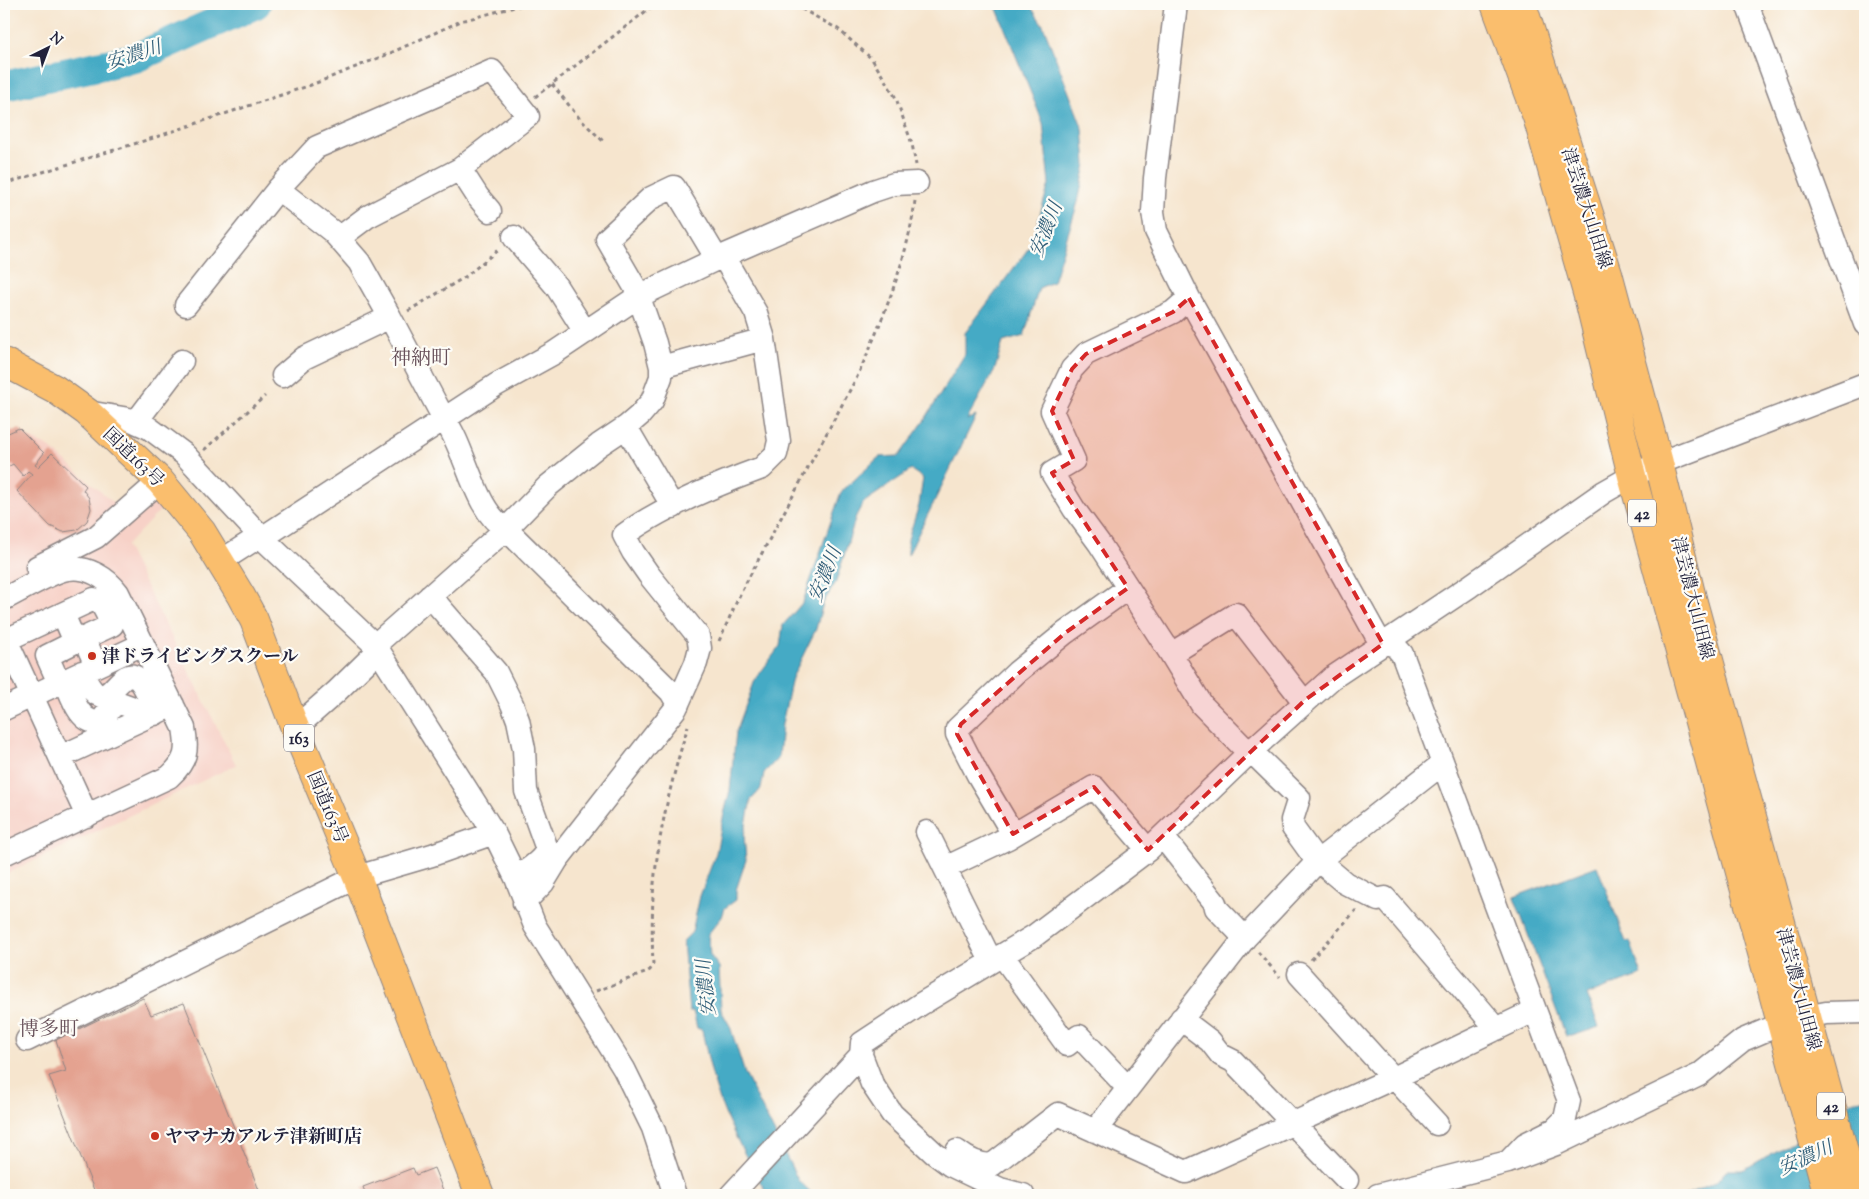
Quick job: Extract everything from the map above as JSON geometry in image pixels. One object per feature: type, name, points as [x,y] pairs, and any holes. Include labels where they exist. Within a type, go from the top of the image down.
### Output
[{"type":"main road","name":"津芸濃大山田線","points":[[1495,4],[1538,117],[1589,300],[1632,476],[1794,1021],[1856,1195]]},
{"type":"main road","name":"津芸濃大山田線","points":[[1522,4],[1608,273],[1659,463],[1794,1021],[1828,1195]]},
{"type":"main road","name":"国道163号","points":[[4,362],[55,389],[86,412],[160,482],[183,508],[221,561],[254,620],[295,728],[358,877],[480,1195]]},
{"type":"street","points":[[1176,4],[1155,178],[1153,212],[1156,231],[1189,298],[1371,626],[1384,643],[1395,646],[1402,654],[1569,1101],[1565,1119],[1555,1129],[1524,1144],[1508,1162]]},
{"type":"street","points":[[1747,4],[1865,324]]},
{"type":"street","points":[[186,305],[278,189],[317,148],[492,71],[528,116],[460,169],[367,217],[339,238]]},
{"type":"street","points":[[460,169],[478,197],[490,211]]},
{"type":"street","points":[[221,561],[496,385],[554,353],[639,296],[720,258],[882,188],[894,184],[917,182]]},
{"type":"street","points":[[295,728],[336,692],[376,648],[430,596],[506,528],[548,486],[599,445],[626,427],[652,401],[660,384],[661,367],[649,322],[639,296],[608,239],[652,198],[674,187],[756,313],[764,339],[779,431],[779,448],[776,454],[762,468],[673,507],[641,523],[624,535],[632,552],[698,636],[700,648],[696,663],[672,714],[557,860],[543,883],[524,903]]},
{"type":"street","points":[[278,189],[339,238],[359,262],[444,419],[451,428],[476,490],[498,524],[506,528],[671,692],[678,704]]},
{"type":"street","points":[[514,237],[556,286],[582,326],[584,333]]},
{"type":"street","points":[[1189,298],[1173,312],[1093,350],[1081,358],[1072,369],[1052,411],[1074,460],[1052,473],[1171,654],[1208,714],[1299,798],[1292,820],[1293,828],[1314,857],[1345,883],[1377,897],[1497,1029]]},
{"type":"street","points":[[283,376],[304,358],[391,319]]},
{"type":"street","points":[[661,367],[764,339]]},
{"type":"street","points":[[136,422],[182,361]]},
{"type":"street","points":[[1023,1195],[1000,1189],[950,1165],[934,1153],[892,1114],[872,1084],[861,1055],[862,1044],[996,958],[1034,936],[1067,913],[1156,844],[1250,752],[1332,678],[1470,586],[1604,492],[1659,463],[1865,384]]},
{"type":"street","points":[[86,412],[129,419],[149,428],[164,438],[191,462],[261,537],[376,648],[494,833],[516,878],[524,903],[535,926],[624,1069],[653,1128],[675,1195]]},
{"type":"street","points":[[626,427],[673,507]]},
{"type":"street","points":[[4,583],[96,538],[160,482]]},
{"type":"street","points":[[4,599],[66,569],[86,570],[103,577],[112,584],[118,593],[143,644],[155,713]]},
{"type":"street","points":[[1012,834],[974,767],[957,734],[957,729],[1024,666],[1065,633],[1128,588]]},
{"type":"street","points":[[430,596],[496,672],[518,720],[524,749],[526,791],[547,849],[539,860],[516,878]]},
{"type":"street","points":[[76,675],[84,638],[112,625],[101,603],[94,599],[63,614],[5,637],[87,816]]},
{"type":"street","points":[[4,854],[157,783],[176,771],[186,753],[187,742],[184,728],[155,713],[141,682],[135,677],[122,678],[113,691],[105,695],[97,694],[76,675],[47,656],[75,642],[63,614]]},
{"type":"street","points":[[1171,654],[1236,614],[1298,694],[1306,700]]},
{"type":"street","points":[[4,708],[143,644]]},
{"type":"street","points":[[60,757],[155,713]]},
{"type":"street","points":[[1095,1131],[1244,938],[1318,861],[1442,764]]},
{"type":"street","points":[[945,868],[1012,834],[1094,787],[1156,844],[1191,871],[1215,903],[1216,908],[1244,938]]},
{"type":"street","points":[[926,832],[969,918],[996,958],[1067,1045],[1079,1036],[1128,1088]]},
{"type":"street","points":[[27,1040],[358,877],[432,855],[494,833]]},
{"type":"street","points":[[1299,974],[1437,1124]]},
{"type":"street","points":[[861,1055],[873,1061],[890,1091],[937,1138],[966,1158],[981,1164],[992,1164],[1058,1114],[1186,1172],[1395,1077],[1534,1011]]},
{"type":"street","points":[[1378,1195],[1508,1162],[1556,1144],[1660,1095],[1705,1071],[1743,1040],[1794,1021],[1826,1013],[1865,1012]]},
{"type":"street","points":[[1181,1019],[1210,1041],[1220,1055],[1233,1061],[1347,1180]]},
{"type":"street","points":[[733,1194],[861,1055]]},
{"type":"path","points":[[4,184],[150,140],[311,85],[386,55],[461,21],[526,4]]},
{"type":"path","points":[[522,108],[655,4]]},
{"type":"path","points":[[552,84],[580,119],[603,141]]},
{"type":"path","points":[[391,319],[464,276],[514,237]]},
{"type":"path","points":[[191,462],[265,396]]},
{"type":"path","points":[[1244,938],[1286,984],[1291,982],[1377,897]]},
{"type":"path","points":[[581,998],[645,973],[653,965]]},
{"type":"highlighted area","points":[[1189,298],[1383,644],[1305,700],[1148,850],[1094,787],[1013,834],[957,734],[961,724],[1065,633],[1128,588],[1052,473],[1074,460],[1052,411],[1072,369],[1086,354],[1173,312]]},
{"type":"shaded area","name":"津ドライビングスクール","points":[[4,426],[49,447],[116,505],[144,480],[168,502],[126,546],[236,765],[4,875]]},
{"type":"water","points":[[995,4],[1029,4],[1043,25],[1083,129],[1086,164],[1078,202],[1053,282],[1039,288],[1024,336],[1003,342],[995,369],[967,420],[976,416],[908,555],[908,539],[919,505],[923,478],[911,470],[863,503],[856,516],[836,582],[823,603],[816,629],[792,678],[782,724],[779,757],[764,773],[761,789],[751,800],[744,835],[746,860],[736,890],[736,900],[725,908],[722,917],[708,934],[710,955],[719,967],[721,1010],[730,1026],[745,1074],[798,1180],[814,1195],[768,1195],[751,1166],[726,1116],[718,1095],[702,1030],[697,1028],[693,1011],[689,1012],[683,941],[692,932],[700,896],[716,853],[730,790],[736,732],[755,680],[780,646],[783,625],[803,602],[841,492],[879,457],[899,456],[924,421],[965,354],[965,333],[1031,245],[1049,184],[1043,123]]},
{"type":"water","points":[[1597,866],[1626,942],[1630,941],[1642,975],[1587,995],[1599,1027],[1572,1036],[1566,1036],[1514,897]]},
{"type":"water","points":[[1865,1098],[1865,1173],[1815,1195],[1685,1195],[1716,1182],[1726,1170],[1743,1170],[1803,1136],[1847,1103]]},
{"type":"water","points":[[845,1189],[858,1195],[814,1195]]},
{"type":"building","points":[[19,428],[44,453],[35,465],[38,467],[52,453],[86,486],[83,490],[89,498],[91,509],[87,521],[77,530],[63,532],[50,526],[17,491],[32,474],[28,471],[23,476],[13,464],[4,469],[4,435]]},
{"type":"building","name":"ヤマナカアルテ津新町店","points":[[143,998],[151,1015],[184,1003],[261,1195],[96,1195],[49,1076],[66,1071],[56,1040]]},
{"type":"building","points":[[413,1168],[416,1175],[434,1168],[445,1195],[366,1195],[363,1187]]},
{"type":"waterway","name":"安濃川","points":[[4,86],[135,58],[256,4]]},
{"type":"place","name":"津ドライビングスクール","points":[[92,656]]},
{"type":"place","name":"ヤマナカアルテ津新町店","points":[[155,1136]]},
{"type":"district","name":"神納町","points":[[421,357]]},
{"type":"district","name":"博多町","points":[[49,1028]]}]
